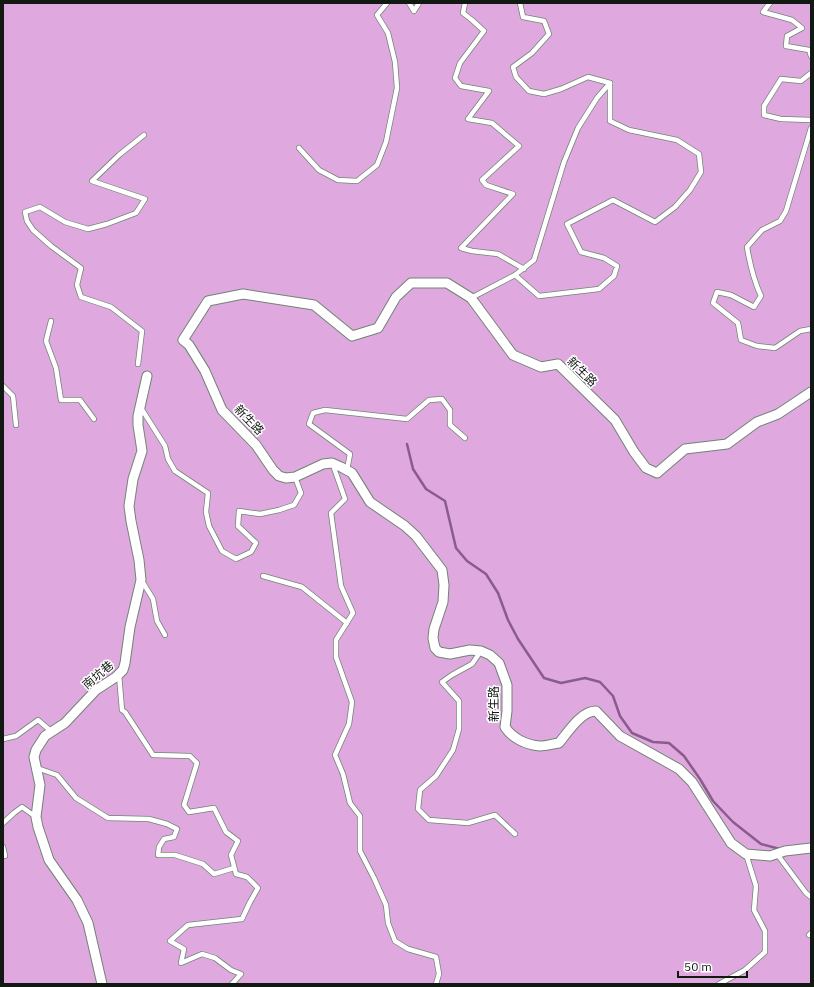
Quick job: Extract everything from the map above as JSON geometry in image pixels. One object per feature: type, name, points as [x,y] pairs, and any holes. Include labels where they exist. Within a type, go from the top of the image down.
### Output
[{"type":"street","name":"新生路","points":[[295,477],[286,478],[279,476],[256,446],[222,410],[205,371],[189,345],[182,340],[208,301],[243,294],[314,305],[352,336],[378,328],[396,297],[411,282],[447,284],[471,298],[513,355],[541,367],[558,364],[615,420],[634,452],[646,468],[657,472],[685,449],[727,444],[757,422],[778,414],[811,392]]},
{"type":"street","name":"南坑巷","points":[[102,984],[88,923],[77,900],[49,860],[38,827],[36,817],[40,785],[34,757],[36,750],[45,736],[65,723],[96,690],[119,675],[123,670],[130,627],[141,580],[139,560],[129,506],[133,479],[142,451],[138,416],[147,376]]},
{"type":"street","points":[[295,477],[323,464],[332,463],[352,473],[370,502],[405,526],[416,536],[442,570],[444,585],[443,602],[434,630],[433,638],[435,648],[439,652],[450,654],[470,650],[481,651]]},
{"type":"street","name":"新生路","points":[[481,651],[490,655],[499,663],[507,684],[507,711],[505,727],[509,734],[524,742],[539,746],[558,743],[582,716],[591,711],[596,711],[620,736],[679,769],[692,782],[731,843],[746,854]]},
{"type":"street","points":[[746,854],[770,856],[781,852],[811,848]]},
{"type":"lane","points":[[299,148],[319,170],[338,180],[357,181],[377,166],[386,142],[397,88],[395,62],[388,33],[377,15],[387,3]]},
{"type":"lane","points":[[409,3],[414,11],[419,3]]},
{"type":"lane","points":[[465,3],[463,13],[484,31],[460,63],[455,78],[461,86],[489,92],[468,119],[492,123],[519,146],[482,180],[486,185],[513,194],[461,248],[472,251],[498,254],[524,269]]},
{"type":"lane","points":[[520,3],[523,17],[544,21],[549,34],[532,53],[513,67],[516,77],[529,91],[544,94],[561,89],[588,77],[610,83]]},
{"type":"lane","points":[[770,3],[763,12],[792,20],[802,28],[787,36],[786,46],[809,50],[811,56]]},
{"type":"lane","points":[[811,73],[801,81],[781,79],[764,106],[764,115],[781,119],[811,120]]},
{"type":"lane","points":[[471,298],[515,275],[534,260],[564,162],[578,128],[597,98],[610,83]]},
{"type":"lane","points":[[515,275],[539,296],[598,289],[614,276],[617,266],[604,258],[581,252],[567,224],[613,200],[655,222],[675,207],[690,190],[701,172],[699,154],[676,140],[629,130],[610,121],[610,83]]},
{"type":"lane","points":[[811,128],[786,211],[780,221],[762,230],[747,247],[751,269],[761,296],[754,307],[731,295],[717,292],[713,303],[738,323],[741,340],[757,346],[775,348],[800,331],[811,329]]},
{"type":"lane","points":[[138,364],[142,331],[111,307],[81,297],[77,285],[82,268],[51,246],[33,230],[27,221],[25,212],[40,207],[65,222],[88,229],[107,224],[136,213],[145,199],[92,181],[119,155],[144,135]]},
{"type":"lane","points":[[51,321],[46,341],[56,368],[61,400],[80,400],[94,419]]},
{"type":"lane","points":[[3,386],[13,396],[16,425]]},
{"type":"lane","points":[[347,470],[350,454],[309,424],[313,413],[325,410],[407,419],[429,400],[442,399],[450,410],[450,425],[465,438]]},
{"type":"lane","points":[[140,407],[165,446],[168,459],[175,471],[208,493],[206,512],[209,526],[222,551],[236,560],[251,552],[256,543],[238,526],[239,511],[260,514],[280,510],[294,505],[301,493],[295,477]]},
{"type":"lane","points":[[332,463],[345,500],[331,513],[341,586],[353,613],[336,640],[336,657],[352,702],[349,724],[335,755],[343,774],[350,803],[360,816],[360,851],[386,905],[388,923],[395,941],[408,948],[436,957],[439,974],[436,984]]},
{"type":"lane","points":[[263,576],[302,587],[347,623]]},
{"type":"lane","points":[[141,580],[153,599],[157,621],[165,635]]},
{"type":"lane","points":[[481,651],[472,664],[442,682],[459,701],[459,729],[453,750],[436,776],[420,790],[418,809],[429,820],[468,823],[495,815],[515,834]]},
{"type":"lane","points":[[119,675],[122,710],[125,712],[153,755],[190,756],[197,763],[184,805],[189,812],[214,808],[226,832],[238,841],[231,855],[236,874],[247,877],[258,888],[242,919],[188,925],[170,941],[184,949],[181,963],[202,954],[215,958],[231,970],[240,974],[232,984]]},
{"type":"lane","points":[[3,739],[16,736],[38,720],[52,732]]},
{"type":"lane","points":[[36,768],[57,775],[76,798],[108,818],[149,818],[177,829],[174,838],[164,839],[159,846],[158,855],[175,854],[203,864],[214,874],[234,868]]},
{"type":"lane","points":[[3,823],[22,807],[36,817]]},
{"type":"lane","points":[[3,847],[5,856]]},
{"type":"lane","points":[[781,852],[806,893],[811,897]]},
{"type":"lane","points":[[719,984],[745,970],[765,952],[764,931],[754,910],[756,886],[746,854]]},
{"type":"shaded area","points":[[3,3],[811,3],[811,984],[3,984]]},
{"type":"waterway","points":[[407,444],[413,469],[426,489],[445,501],[456,548],[467,561],[486,574],[498,593],[508,620],[518,639],[544,678],[561,683],[585,678],[600,682],[613,696],[620,716],[632,733],[653,742],[669,743],[684,756],[713,801],[733,822],[761,844],[780,849]]}]
